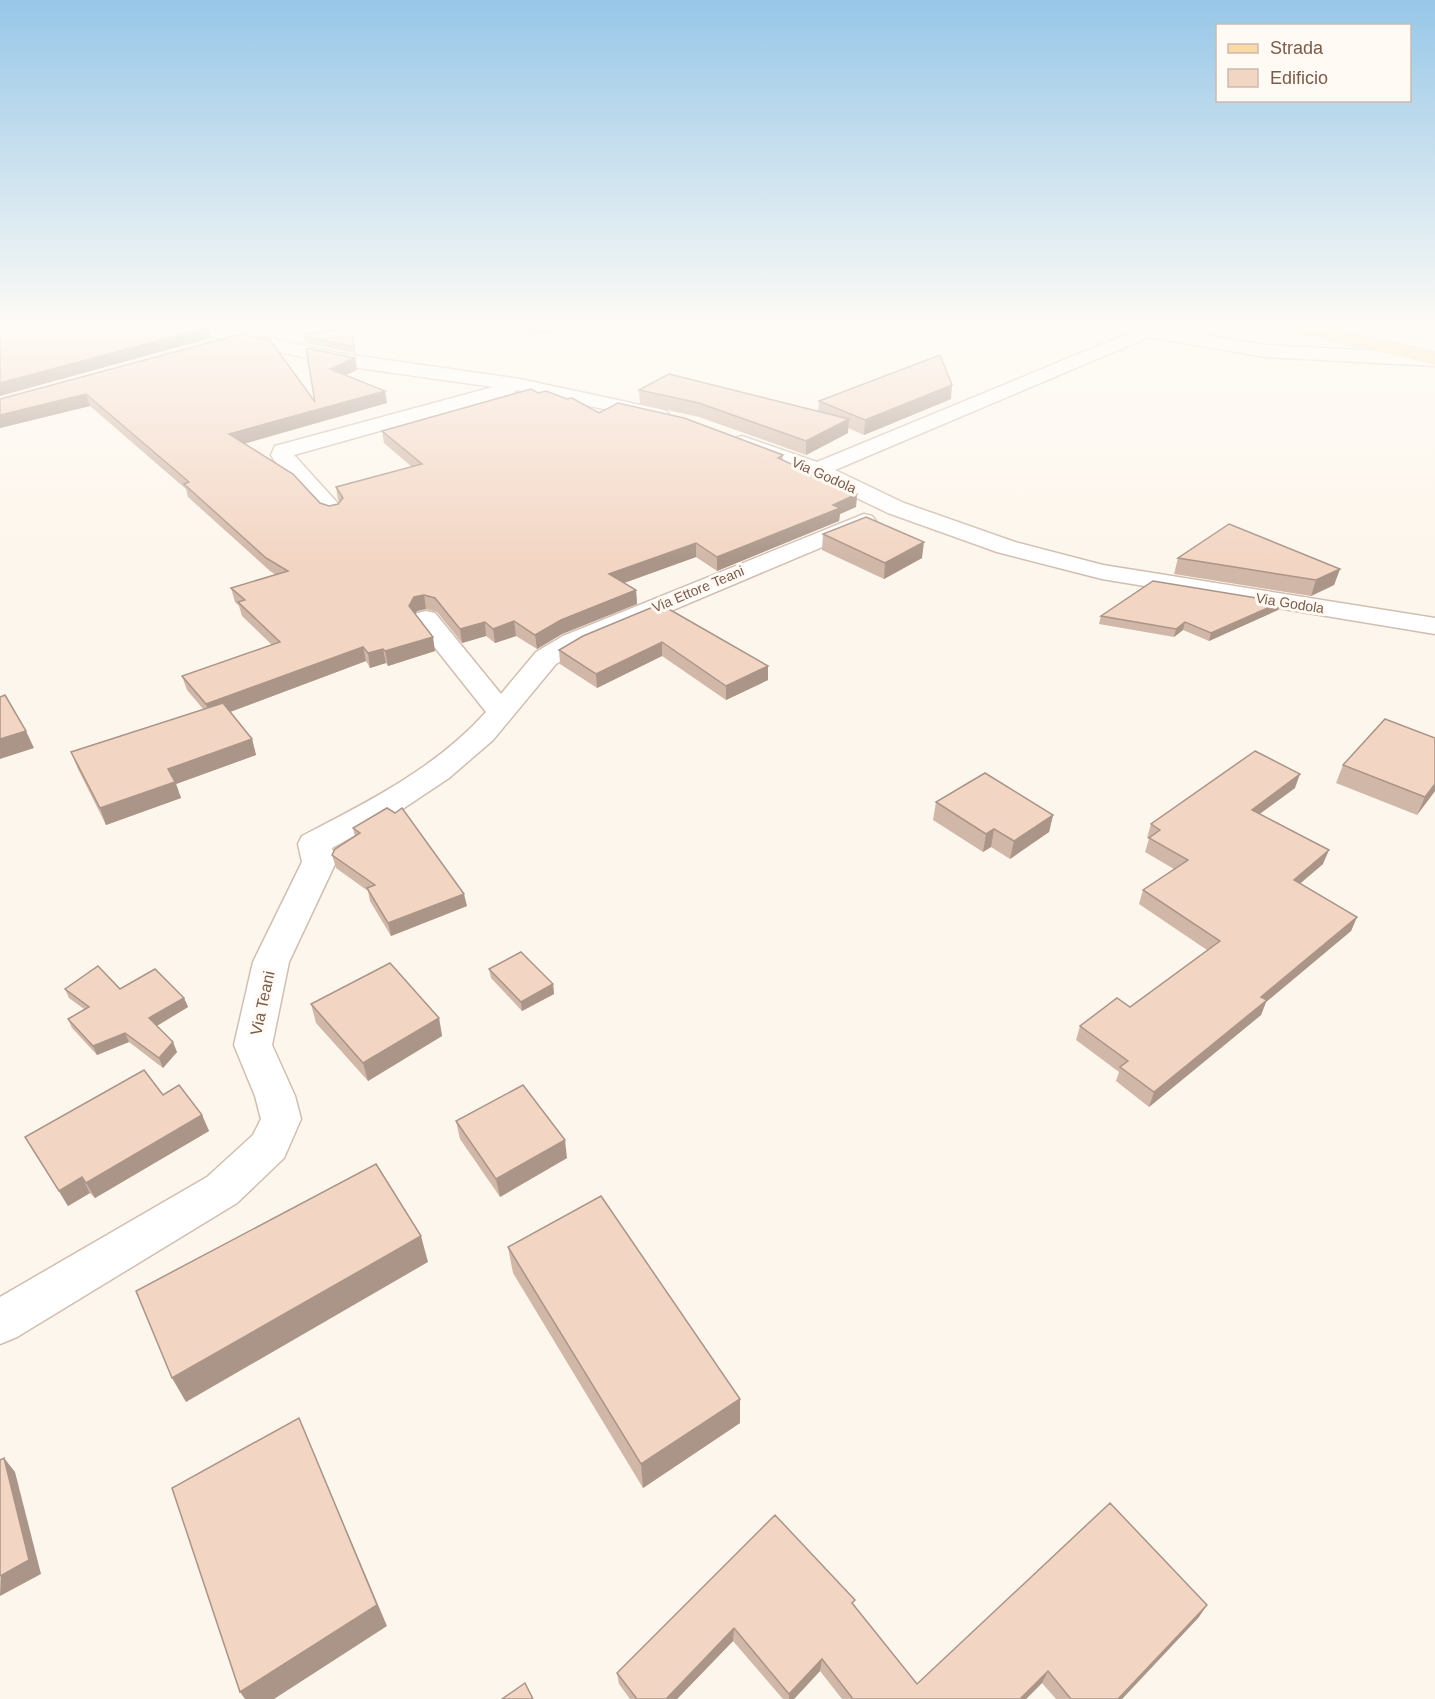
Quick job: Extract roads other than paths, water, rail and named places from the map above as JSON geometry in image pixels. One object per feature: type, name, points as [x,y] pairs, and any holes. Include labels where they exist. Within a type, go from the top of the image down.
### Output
[{"type":"street","points":[[332,510],[282,455],[283,451],[458,402]]},
{"type":"street","points":[[599,402],[680,420]]},
{"type":"street","points":[[817,470],[978,402]]},
{"type":"street","name":"Via Godola","points":[[721,434],[817,470],[896,508],[1006,547],[1102,573],[1435,626]]},
{"type":"street","name":"Via Ettore Teani","points":[[501,712],[546,658],[573,642],[896,508]]},
{"type":"street","points":[[426,619],[501,712]]},
{"type":"street","name":"Via Teani","points":[[0,1322],[222,1190],[269,1146],[281,1119],[275,1096],[253,1045],[271,962],[319,862],[314,844],[410,791],[464,750],[501,712]]}]
